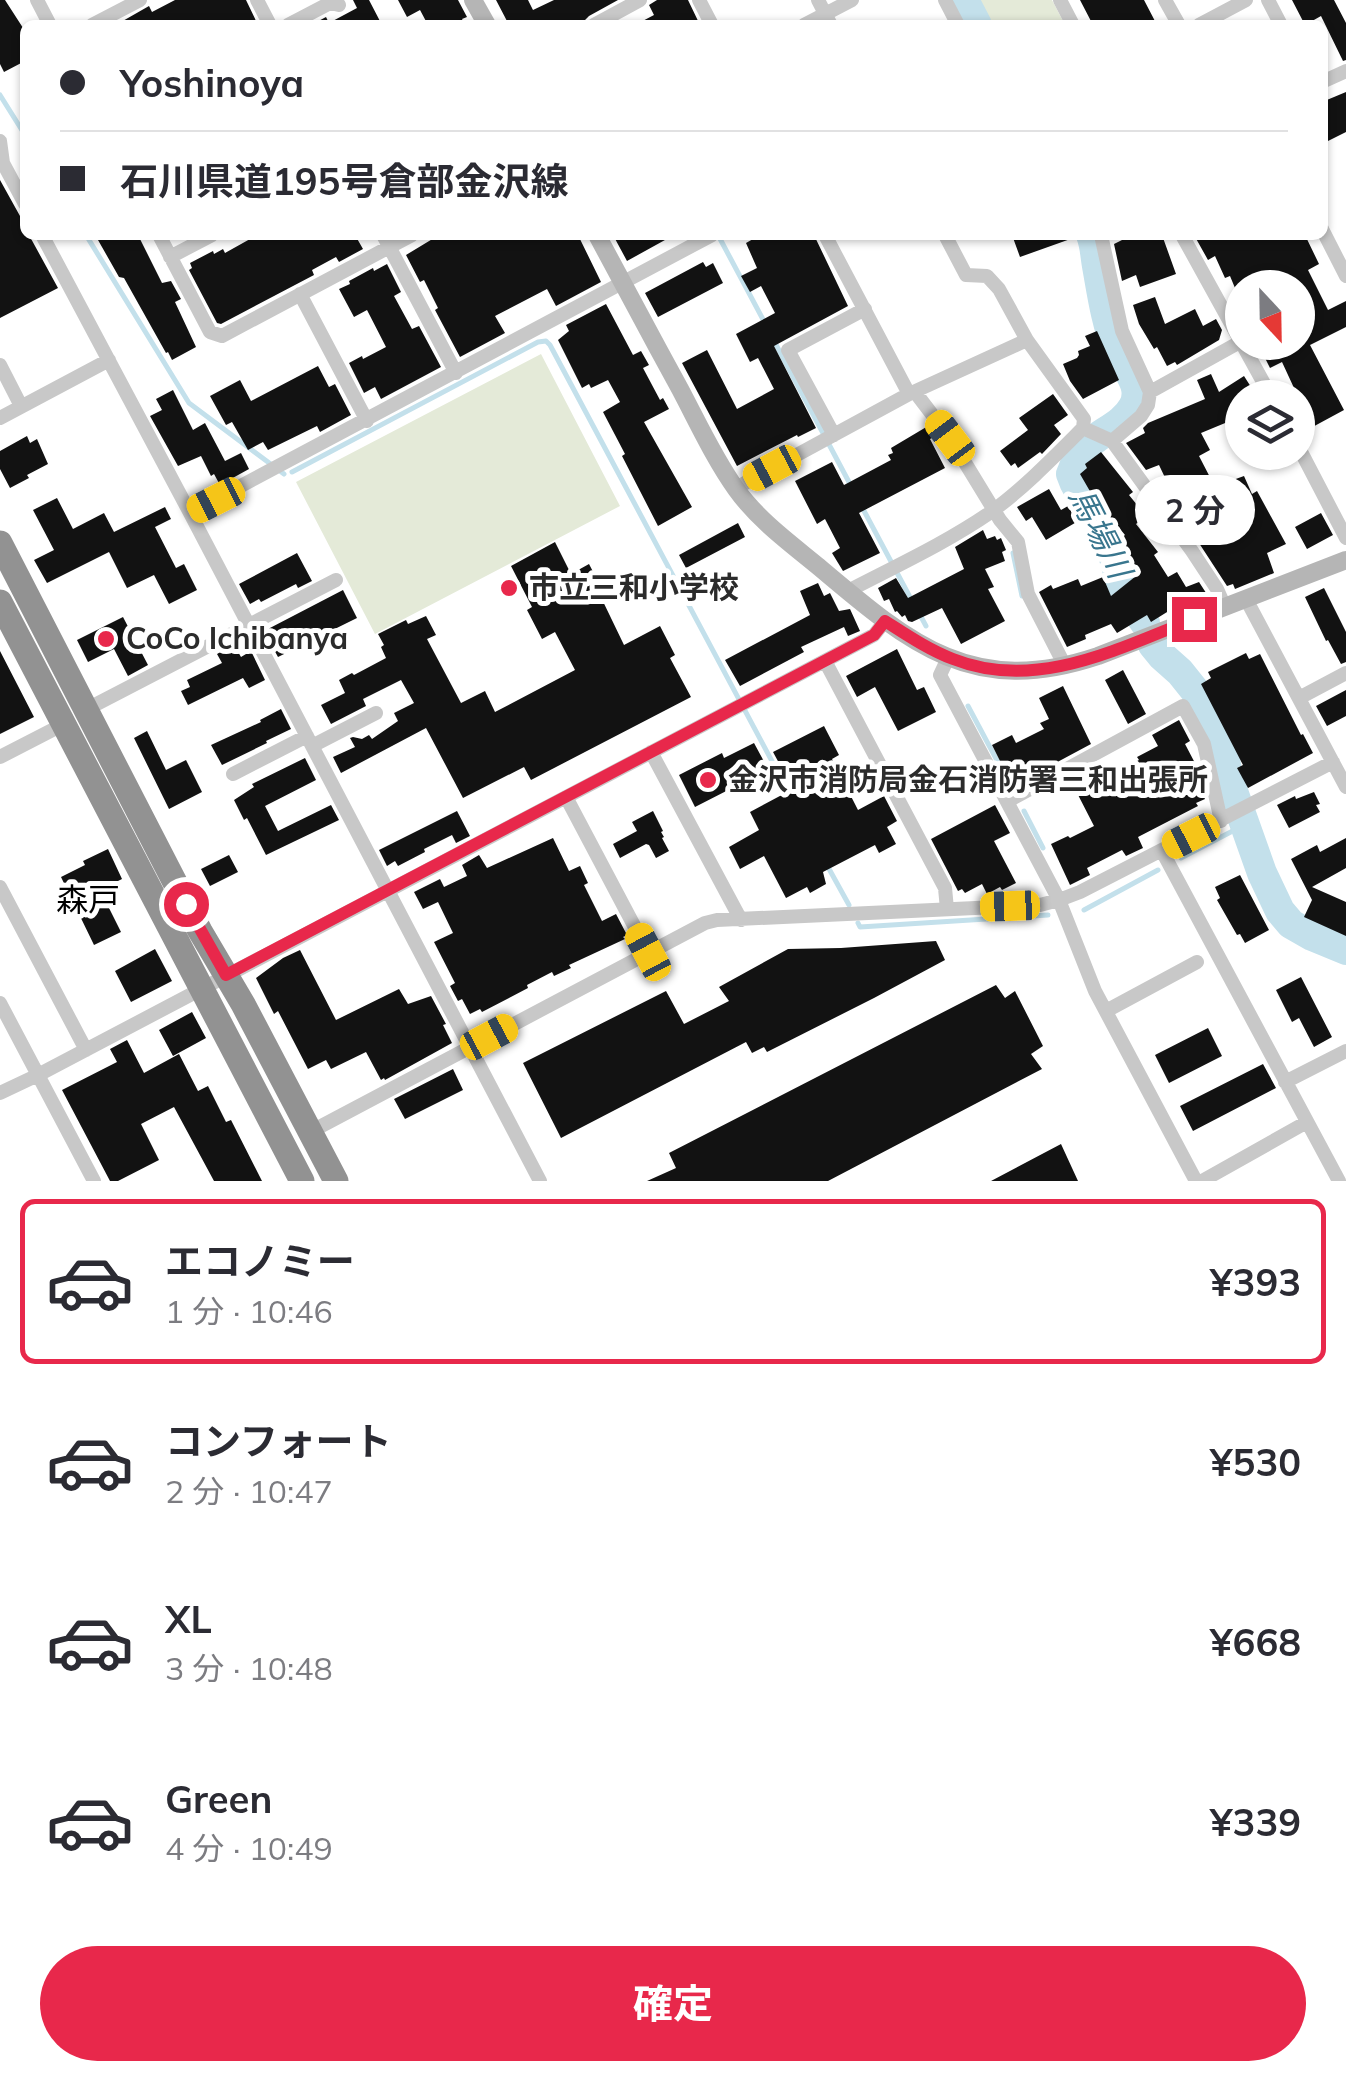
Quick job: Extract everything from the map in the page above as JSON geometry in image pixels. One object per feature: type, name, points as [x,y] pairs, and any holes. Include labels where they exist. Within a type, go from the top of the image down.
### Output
[{"type":"highway","points":[[0,543],[176,885],[336,1181]]},
{"type":"highway","points":[[0,602],[302,1181]]},
{"type":"main road","points":[[600,240],[736,488],[774,529],[885,621],[948,658],[1006,672],[1065,666],[1346,560]]},
{"type":"street","points":[[121,18],[140,0]]},
{"type":"street","points":[[603,20],[640,0]]},
{"type":"street","points":[[825,13],[852,0]]},
{"type":"street","points":[[1208,20],[1246,0]]},
{"type":"street","points":[[298,20],[330,3],[339,5]]},
{"type":"street","points":[[0,141],[3,170],[20,196]]},
{"type":"street","points":[[45,240],[540,1181]]},
{"type":"street","points":[[162,240],[210,332],[222,336],[387,241],[456,373]]},
{"type":"street","points":[[170,256],[202,240]]},
{"type":"street","points":[[190,513],[703,240]]},
{"type":"street","points":[[828,240],[912,393],[950,438],[1000,520],[1018,542],[1028,594],[1065,666]]},
{"type":"street","points":[[947,240],[966,276],[987,276],[999,289],[1027,340],[1084,418],[1087,430]]},
{"type":"street","points":[[1101,240],[1122,331],[1150,392],[1145,411],[1110,440]]},
{"type":"street","points":[[1185,240],[1225,314]]},
{"type":"street","points":[[1327,240],[1346,276]]},
{"type":"street","points":[[300,294],[367,420]]},
{"type":"street","points":[[829,438],[788,350],[864,309]]},
{"type":"street","points":[[736,488],[912,393],[1027,340]]},
{"type":"street","points":[[1150,392],[1225,350]]},
{"type":"street","points":[[0,418],[109,360]]},
{"type":"street","points":[[0,366],[22,406]]},
{"type":"street","points":[[1087,430],[1110,440],[1192,551],[1218,589],[1225,607]]},
{"type":"street","points":[[848,591],[944,541],[994,509],[1087,430]]},
{"type":"street","points":[[1311,470],[1346,538]]},
{"type":"street","points":[[87,709],[336,580]]},
{"type":"street","points":[[1246,598],[1346,787]]},
{"type":"street","points":[[0,1092],[742,706],[874,635],[885,621]]},
{"type":"street","points":[[948,658],[940,675],[1059,900],[1094,991],[1199,1181],[1307,1122]]},
{"type":"street","points":[[825,661],[944,888],[947,909]]},
{"type":"street","points":[[1299,698],[1346,673]]},
{"type":"street","points":[[1008,801],[1183,706],[1204,744],[1226,818]]},
{"type":"street","points":[[232,774],[376,713]]},
{"type":"street","points":[[0,757],[64,724]]},
{"type":"street","points":[[651,752],[741,920]]},
{"type":"street","points":[[310,1132],[706,923],[1040,905],[1059,900],[1162,851],[1333,762]]},
{"type":"street","points":[[566,797],[648,952]]},
{"type":"street","points":[[1162,851],[1339,1181]]},
{"type":"street","points":[[0,887],[86,1050]]},
{"type":"street","points":[[1106,1011],[1197,962]]},
{"type":"street","points":[[0,1003],[94,1181]]},
{"type":"street","points":[[1286,1082],[1346,1051]]},
{"type":"green space","points":[[973,0],[1052,0],[1062,20],[983,20]]},
{"type":"green space","points":[[541,354],[620,506],[375,634],[296,482]]},
{"type":"building","points":[[0,0],[5,0],[20,23],[20,64],[4,72],[0,64]]},
{"type":"building","points":[[175,0],[246,0],[256,20],[124,20],[149,6],[152,12]]},
{"type":"building","points":[[353,0],[369,0],[379,20],[335,20],[357,8]]},
{"type":"building","points":[[398,0],[458,0],[467,17],[425,20],[420,10],[407,17]]},
{"type":"building","points":[[496,0],[528,0],[533,10],[554,0],[618,0],[585,20],[506,20]]},
{"type":"building","points":[[657,0],[688,0],[698,20],[644,20],[654,15],[649,5]]},
{"type":"building","points":[[1080,0],[1144,0],[1154,20],[1090,20]]},
{"type":"building","points":[[1292,0],[1334,0],[1346,23],[1346,60],[1343,61],[1328,30],[1328,20],[1321,16],[1302,20]]},
{"type":"building","points":[[1346,92],[1346,132],[1328,141],[1328,100]]},
{"type":"building","points":[[0,180],[20,216],[20,240],[32,240],[58,288],[0,318]]},
{"type":"building","points":[[98,240],[140,240],[162,283],[171,281],[181,299],[175,302],[196,347],[172,360],[124,278],[119,277]]},
{"type":"building","points":[[248,240],[358,240],[363,249],[339,262],[336,257],[312,270],[314,275],[221,324],[189,270],[190,263],[213,251],[214,254],[223,249],[225,253]]},
{"type":"building","points":[[431,240],[580,240],[601,282],[556,306],[547,289],[495,316],[505,333],[460,357],[424,280],[420,282],[406,255]]},
{"type":"building","points":[[616,240],[665,240],[627,261]]},
{"type":"building","points":[[816,240],[848,306],[774,346],[816,428],[737,466],[682,363],[707,350],[737,409],[774,389],[758,358],[750,362],[736,334],[775,313],[761,286],[750,292],[741,276],[757,268],[746,243]]},
{"type":"building","points":[[1014,240],[1068,240],[1020,257]]},
{"type":"building","points":[[1122,240],[1164,240],[1176,274],[1140,287],[1136,275],[1122,281],[1114,244]]},
{"type":"building","points":[[1197,240],[1307,240],[1319,264],[1308,270],[1225,270],[1225,278],[1215,256],[1208,260]]},
{"type":"building","points":[[703,262],[706,267],[713,263],[723,283],[658,317],[645,293]]},
{"type":"building","points":[[387,264],[401,292],[394,296],[412,329],[419,326],[441,367],[381,399],[375,387],[364,393],[349,363],[386,347],[367,310],[354,317],[339,289]]},
{"type":"building","points":[[1315,284],[1328,310],[1346,301],[1346,327],[1315,342]]},
{"type":"building","points":[[1155,297],[1165,324],[1195,309],[1203,326],[1216,319],[1222,330],[1219,340],[1177,365],[1175,362],[1167,366],[1139,324],[1133,305]]},
{"type":"building","points":[[606,304],[633,355],[641,351],[649,365],[643,368],[669,409],[644,422],[692,507],[658,526],[603,412],[620,402],[608,380],[582,388],[558,340],[569,331],[566,325]]},
{"type":"building","points":[[1097,331],[1119,380],[1083,399],[1063,364],[1090,346],[1085,336]]},
{"type":"building","points":[[1315,355],[1344,410],[1315,426],[1315,380],[1290,380],[1282,362],[1270,368],[1266,360],[1315,360]]},
{"type":"building","points":[[318,366],[329,387],[335,384],[351,415],[320,432],[317,426],[268,450],[263,442],[248,450],[232,422],[226,425],[210,396],[240,380],[251,401]]},
{"type":"building","points":[[1211,374],[1219,392],[1225,388],[1225,423],[1201,433],[1210,450],[1199,456],[1214,485],[1244,476],[1252,494],[1257,491],[1286,544],[1267,553],[1274,573],[1235,589],[1233,584],[1227,586],[1197,540],[1200,538],[1192,522],[1210,513],[1190,476],[1169,486],[1159,465],[1146,470],[1126,443],[1145,433],[1143,428],[1148,423],[1205,399],[1197,380]]},
{"type":"building","points":[[173,390],[193,430],[205,423],[225,461],[241,453],[249,469],[220,485],[201,456],[178,466],[150,416],[162,410],[156,399]]},
{"type":"building","points":[[1053,394],[1068,415],[1054,425],[1061,434],[1042,454],[1018,468],[1015,463],[1011,466],[1000,451],[1028,430],[1019,418]]},
{"type":"building","points":[[928,426],[934,437],[930,439],[945,468],[859,513],[880,553],[843,571],[832,553],[840,548],[825,519],[817,524],[795,481],[832,462],[844,485],[891,460],[891,448]]},
{"type":"building","points":[[27,436],[30,443],[37,439],[48,464],[10,488],[0,469],[0,451]]},
{"type":"building","points":[[1101,452],[1133,492],[1129,495],[1146,516],[1136,524],[1158,552],[1154,555],[1168,577],[1177,572],[1186,587],[1199,582],[1210,599],[1182,610],[1180,604],[1151,622],[1147,615],[1117,633],[1111,624],[1067,647],[1039,592],[1051,585],[1053,589],[1078,579],[1081,586],[1103,577],[1111,596],[1141,572],[1116,542],[1125,535],[1102,507],[1046,540],[1032,517],[1026,521],[1017,507],[1049,489],[1061,510],[1091,493],[1080,474],[1087,468],[1085,464]]},
{"type":"building","points":[[57,498],[73,529],[104,513],[114,532],[165,507],[171,519],[155,527],[176,568],[184,564],[197,590],[169,604],[154,575],[127,588],[109,552],[47,583],[34,560],[54,550],[33,510]]},
{"type":"building","points":[[1321,513],[1333,535],[1307,549],[1295,527]]},
{"type":"building","points":[[738,523],[745,537],[686,568],[679,555]]},
{"type":"building","points":[[983,530],[987,539],[1001,538],[1006,550],[1002,552],[1005,561],[985,569],[994,587],[988,589],[1005,621],[961,644],[942,608],[912,622],[895,612],[889,599],[884,601],[878,588],[896,578],[908,598],[964,569],[955,547]]},
{"type":"building","points":[[555,542],[571,574],[589,564],[624,645],[660,626],[675,655],[670,658],[691,697],[531,780],[524,767],[463,798],[426,728],[341,773],[333,757],[355,747],[350,738],[369,735],[372,739],[398,721],[394,713],[414,703],[401,680],[363,699],[366,706],[331,724],[321,705],[345,693],[339,680],[386,658],[378,634],[406,620],[408,624],[426,616],[436,635],[427,639],[461,703],[485,691],[495,712],[575,670],[555,632],[542,639],[527,610],[532,607],[511,566]]},
{"type":"building","points":[[297,553],[312,581],[250,604],[239,584]]},
{"type":"building","points":[[818,583],[824,596],[830,593],[839,611],[850,609],[860,631],[848,636],[844,627],[801,647],[804,652],[740,686],[725,660],[810,615],[800,591]]},
{"type":"building","points":[[1324,588],[1346,632],[1346,662],[1341,664],[1305,597]]},
{"type":"building","points":[[343,590],[357,618],[278,657],[268,629]]},
{"type":"building","points":[[123,617],[148,665],[128,676],[114,649],[88,662],[77,640]]},
{"type":"building","points":[[231,646],[241,657],[251,651],[265,680],[249,688],[243,678],[188,705],[181,691],[190,687],[187,680],[222,663],[217,654]]},
{"type":"building","points":[[897,649],[917,690],[924,687],[936,712],[898,731],[875,687],[857,697],[846,676]]},
{"type":"building","points":[[0,651],[34,717],[0,734]]},
{"type":"building","points":[[1246,653],[1249,659],[1260,654],[1313,753],[1248,788],[1237,768],[1243,765],[1201,684],[1211,678],[1208,672]]},
{"type":"building","points":[[1123,670],[1146,714],[1128,724],[1105,680]]},
{"type":"building","points":[[1063,686],[1091,744],[1022,781],[1017,772],[1008,777],[992,745],[1012,735],[1016,743],[1044,729],[1040,723],[1049,719],[1039,698]]},
{"type":"building","points":[[1346,690],[1346,716],[1327,726],[1316,706]]},
{"type":"building","points":[[281,709],[291,729],[222,765],[211,745]]},
{"type":"building","points":[[1179,720],[1190,741],[1185,744],[1196,765],[1192,766],[1205,799],[1138,837],[1143,848],[1126,856],[1122,850],[1087,868],[1090,875],[1070,885],[1051,844],[1094,826],[1075,789],[1139,760],[1137,757],[1158,746],[1152,735]]},
{"type":"building","points":[[824,726],[839,755],[832,759],[858,810],[884,796],[897,821],[887,827],[896,844],[879,853],[875,845],[823,872],[826,884],[810,893],[807,887],[786,898],[764,856],[740,869],[729,847],[759,830],[750,812],[793,789],[773,752]]},
{"type":"building","points":[[147,731],[166,770],[186,760],[202,792],[169,809],[134,738]]},
{"type":"building","points":[[754,743],[767,767],[695,807],[679,775],[722,753],[724,758]]},
{"type":"building","points":[[305,758],[316,780],[265,806],[278,831],[331,805],[339,820],[266,855],[234,800],[254,787],[252,784]]},
{"type":"building","points":[[1314,792],[1320,812],[1289,828],[1277,805]]},
{"type":"building","points":[[995,805],[1010,833],[994,841],[1016,883],[987,894],[982,884],[965,893],[962,889],[958,891],[931,839]]},
{"type":"building","points":[[457,811],[470,836],[456,843],[452,835],[398,866],[395,861],[387,866],[379,850]]},
{"type":"building","points":[[653,811],[669,851],[656,858],[646,844],[620,858],[613,844],[637,831],[632,822]]},
{"type":"building","points":[[553,838],[569,871],[580,866],[588,883],[584,885],[602,921],[616,914],[627,935],[569,965],[571,968],[554,976],[552,972],[482,1012],[480,1009],[470,1014],[450,986],[455,983],[434,942],[453,933],[438,902],[423,909],[414,892],[440,879],[444,887],[467,876],[462,865],[479,855],[487,868]]},
{"type":"building","points":[[1346,838],[1346,868],[1312,887],[1346,902],[1346,936],[1304,917],[1312,900],[1291,859],[1317,845],[1320,852]]},
{"type":"building","points":[[108,849],[122,879],[100,890],[121,932],[94,945],[61,877]]},
{"type":"building","points":[[229,855],[238,872],[210,886],[201,869]]},
{"type":"building","points":[[1240,875],[1269,930],[1245,943],[1217,900],[1220,898],[1215,887]]},
{"type":"building","points":[[936,941],[945,960],[874,998],[767,1052],[764,1047],[752,1053],[746,1042],[561,1138],[523,1063],[666,991],[684,1024],[729,1001],[719,987],[788,949]]},
{"type":"building","points":[[155,949],[172,981],[131,1002],[115,971]]},
{"type":"building","points":[[300,950],[336,1020],[399,989],[408,1004],[431,996],[452,1043],[385,1080],[381,1080],[366,1052],[331,1069],[326,1060],[308,1069],[256,978]]},
{"type":"building","points":[[1301,977],[1332,1037],[1314,1047],[1299,1018],[1292,1022],[1276,990]]},
{"type":"building","points":[[996,985],[1005,998],[1015,991],[1043,1046],[1031,1054],[1042,1069],[828,1181],[647,1181],[676,1168],[669,1153]]},
{"type":"building","points":[[192,1012],[206,1038],[173,1056],[159,1030]]},
{"type":"building","points":[[1208,1028],[1222,1056],[1169,1083],[1155,1055]]},
{"type":"building","points":[[127,1040],[144,1073],[179,1054],[198,1091],[208,1086],[226,1122],[231,1120],[262,1181],[214,1181],[174,1107],[141,1124],[159,1160],[118,1181],[110,1181],[62,1090],[117,1062],[110,1049]]},
{"type":"building","points":[[1263,1064],[1276,1088],[1193,1131],[1180,1106]]},
{"type":"building","points":[[453,1069],[463,1090],[405,1119],[394,1099]]},
{"type":"building","points":[[1061,1144],[1078,1181],[991,1181]]},
{"type":"waterway","name":"馬場川","points":[[964,0],[974,20]]},
{"type":"waterway","points":[[0,95],[20,127]]},
{"type":"waterway","points":[[89,240],[189,403],[284,474]]},
{"type":"waterway","points":[[721,240],[766,325]]},
{"type":"waterway","name":"馬場川","points":[[1092,240],[1110,329],[1137,392],[1128,414],[1080,453],[1071,474],[1104,528],[1123,588],[1145,623]]},
{"type":"waterway","points":[[773,339],[850,484]]},
{"type":"waterway","points":[[292,472],[546,341],[790,795]]},
{"type":"waterway","points":[[862,507],[911,599]]},
{"type":"waterway","points":[[1013,553],[1022,596]]},
{"type":"waterway","points":[[919,613],[926,626]]},
{"type":"waterway","name":"馬場川","points":[[1153,645],[1196,692],[1211,719],[1262,873],[1280,911],[1291,924],[1346,950]]},
{"type":"waterway","points":[[968,706],[1009,783]]},
{"type":"waterway","points":[[1024,811],[1043,848]]},
{"type":"waterway","points":[[1181,858],[1246,824]]},
{"type":"waterway","points":[[828,867],[849,905]]},
{"type":"waterway","points":[[1084,910],[1158,870]]},
{"type":"waterway","points":[[858,923],[860,927],[1048,915]]},
{"type":"place","name":"市立三和小学校","points":[[509,588]]},
{"type":"place","name":"CoCo Ichibanya","points":[[106,639]]},
{"type":"place","name":"金沢市消防局金石消防署三和出張所","points":[[708,780]]},
{"type":"district","name":"森戸","points":[[88,900]]},
{"type":"route","points":[[186,904],[226,975],[874,635],[885,621],[948,658],[990,670],[1022,672],[1082,662],[1194,619]]}]
